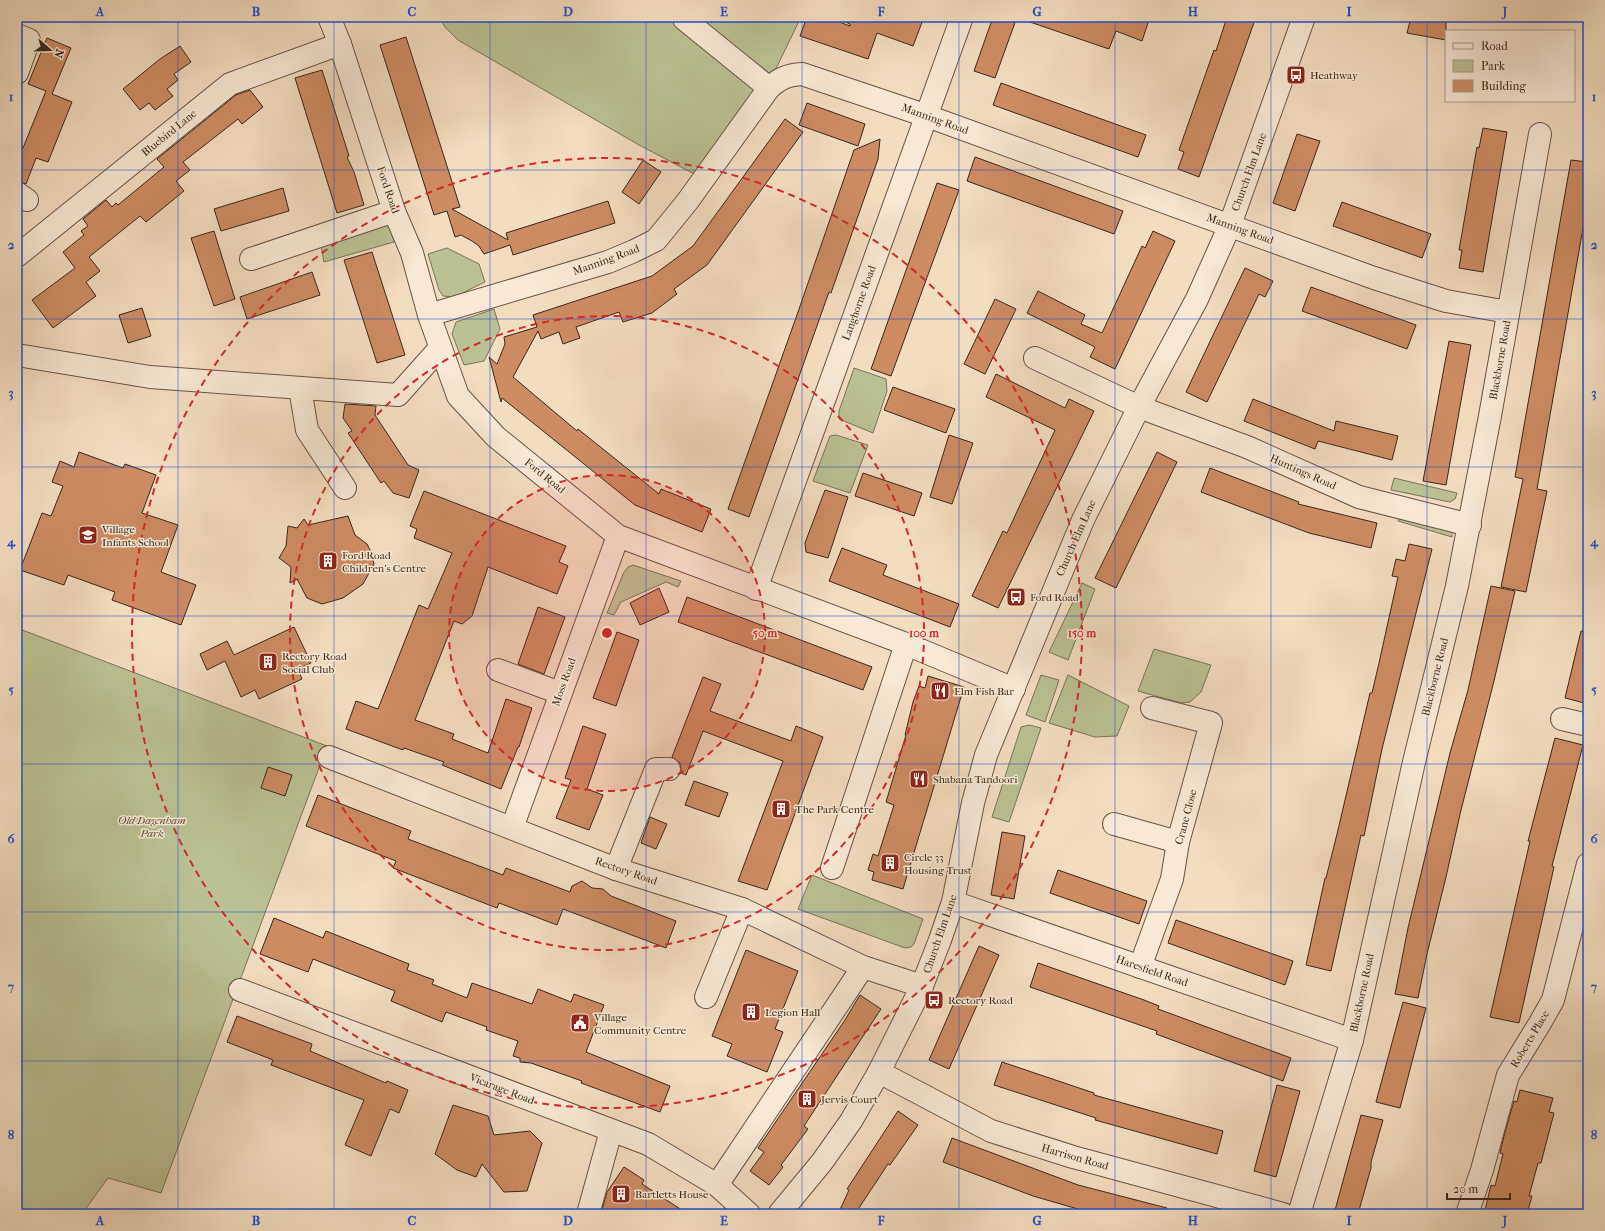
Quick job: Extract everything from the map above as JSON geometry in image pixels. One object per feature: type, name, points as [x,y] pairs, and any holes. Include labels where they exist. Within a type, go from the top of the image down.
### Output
[{"type":"street","name":"Ford Road","points":[[329,17],[340,44],[394,211],[412,253],[429,315],[458,396],[496,436],[618,536],[906,644],[1014,689]]},
{"type":"street","points":[[686,17],[684,19],[770,88]]},
{"type":"street","name":"Langhorne Road","points":[[756,588],[962,17]]},
{"type":"street","name":"Church Elm Lane","points":[[779,1214],[826,1156],[851,1121],[879,1072],[922,986],[953,902],[973,803],[986,755],[1083,520],[1138,407],[1197,299],[1230,225],[1304,17]]},
{"type":"street","points":[[17,36],[29,40],[17,73]]},
{"type":"street","name":"Bluebird Lane","points":[[17,256],[230,84],[340,44]]},
{"type":"street","name":"Manning Road","points":[[429,315],[608,262],[656,240],[687,202],[770,88],[780,79],[794,74],[802,74],[927,116],[1374,278],[1446,301],[1508,312]]},
{"type":"street","name":"Blackborne Road","points":[[1299,1214],[1352,1040],[1414,762],[1457,586],[1470,525],[1540,134]]},
{"type":"street","points":[[251,260],[394,211]]},
{"type":"street","points":[[17,355],[150,377],[398,395],[440,348]]},
{"type":"street","points":[[1035,358],[1138,407]]},
{"type":"street","points":[[300,388],[307,430],[345,488]]},
{"type":"street","name":"Huntings Road","points":[[1138,407],[1247,447],[1359,498],[1470,525]]},
{"type":"street","name":"Moss Road","points":[[512,828],[618,536]]},
{"type":"street","points":[[832,868],[906,644]]},
{"type":"street","points":[[498,670],[560,693]]},
{"type":"street","name":"Crane Close","points":[[1140,967],[1172,879],[1178,842],[1211,723],[1152,708]]},
{"type":"street","points":[[1562,719],[1588,725]]},
{"type":"street","name":"Rectory Road","points":[[329,756],[616,869],[742,909],[863,967],[922,986]]},
{"type":"street","points":[[616,869],[656,769],[669,769]]},
{"type":"street","points":[[1114,824],[1178,842]]},
{"type":"street","name":"Roberts Place","points":[[1467,1214],[1482,1170],[1508,1075],[1553,1000],[1588,864]]},
{"type":"street","name":"Haresfield Road","points":[[953,902],[1352,1040]]},
{"type":"street","points":[[706,997],[742,909]]},
{"type":"street","points":[[717,1185],[863,967]]},
{"type":"street","name":"Vicarage Road","points":[[240,990],[648,1144],[717,1185],[749,1214]]},
{"type":"street","name":"Harrison Road","points":[[879,1072],[991,1131],[1004,1136],[1073,1157],[1282,1214]]},
{"type":"street","points":[[588,1214],[611,1131]]},
{"type":"green space","points":[[439,17],[801,17],[770,81],[700,177],[639,145],[458,40],[445,27]]},
{"type":"green space","points":[[391,223],[394,242],[324,262],[320,240]]},
{"type":"green space","points":[[447,248],[479,264],[485,282],[454,297],[443,296],[439,290],[428,254]]},
{"type":"green space","points":[[494,309],[500,329],[484,361],[464,365],[452,334],[456,322]]},
{"type":"green space","points":[[854,368],[886,379],[887,391],[873,433],[839,419],[839,411]]},
{"type":"green space","points":[[836,435],[868,445],[850,493],[813,481],[830,436]]},
{"type":"green space","points":[[1394,478],[1457,493],[1455,499],[1450,502],[1391,490]]},
{"type":"green space","points":[[1401,511],[1452,532],[1452,537],[1398,521]]},
{"type":"green space","points":[[633,565],[681,581],[678,587],[666,582],[621,602],[614,615],[607,613],[624,572],[628,567]]},
{"type":"green space","points":[[1082,583],[1095,589],[1068,660],[1049,652]]},
{"type":"green space","name":"Old Dagenham Park","points":[[17,628],[327,746],[161,1193],[108,1178],[82,1214],[17,1214]]},
{"type":"green space","points":[[1154,649],[1211,665],[1201,692],[1190,702],[1181,703],[1138,691]]},
{"type":"green space","points":[[1041,675],[1059,680],[1045,722],[1026,715]]},
{"type":"green space","points":[[1068,675],[1129,706],[1117,736],[1095,737],[1049,723]]},
{"type":"green space","points":[[1029,725],[1041,728],[1009,822],[992,817],[1021,727]]},
{"type":"green space","points":[[812,875],[923,919],[914,944],[911,947],[905,948],[798,909]]},
{"type":"building","points":[[807,17],[826,17],[850,26],[850,24],[838,19],[838,17],[924,17],[913,46],[877,33],[868,59],[800,36]]},
{"type":"building","points":[[993,17],[1017,17],[995,78],[974,71]]},
{"type":"building","points":[[1024,17],[1150,17],[1142,41],[1116,31],[1109,49],[1024,20]]},
{"type":"building","points":[[1227,17],[1256,17],[1199,177],[1178,169],[1184,152],[1179,150]]},
{"type":"building","points":[[1411,17],[1446,17],[1445,40],[1407,33]]},
{"type":"building","points":[[406,37],[460,207],[452,209],[508,240],[506,233],[608,201],[615,223],[513,255],[510,245],[484,254],[479,246],[472,241],[461,235],[455,237],[447,211],[434,215],[380,45]]},
{"type":"building","points":[[47,38],[71,48],[52,94],[72,102],[48,162],[36,158],[26,184],[17,181],[17,146],[23,148],[46,91],[28,84]]},
{"type":"building","points":[[180,46],[191,62],[174,74],[178,80],[167,89],[173,96],[155,110],[149,103],[140,110],[123,89],[160,59]]},
{"type":"building","points":[[322,70],[349,156],[347,157],[354,172],[364,205],[337,213],[295,78]]},
{"type":"building","points":[[1001,83],[1146,135],[1138,157],[993,105]]},
{"type":"building","points":[[250,90],[263,107],[242,124],[238,119],[183,162],[190,170],[176,181],[184,191],[146,222],[140,216],[89,257],[100,271],[86,282],[96,296],[53,328],[32,300],[75,268],[63,252],[84,235],[81,231],[88,226],[83,219],[106,200],[112,207],[116,203],[118,205],[164,167],[157,159],[236,95]]},
{"type":"building","points":[[807,103],[865,124],[858,146],[799,125]]},
{"type":"building","points":[[785,119],[803,132],[707,265],[674,289],[677,294],[652,313],[623,322],[619,312],[576,327],[580,338],[563,344],[559,332],[541,339],[538,331],[513,377],[577,431],[578,429],[659,494],[661,489],[711,509],[702,532],[635,505],[502,398],[501,402],[489,357],[497,364],[505,344],[504,337],[537,327],[533,315],[652,276],[693,246]]},
{"type":"building","points":[[1483,128],[1507,132],[1483,272],[1459,268],[1462,250],[1459,250],[1477,147],[1479,148]]},
{"type":"building","points":[[1297,134],[1320,141],[1295,211],[1273,203]]},
{"type":"building","points":[[880,139],[878,159],[831,293],[829,292],[749,517],[728,509],[854,150]]},
{"type":"building","points":[[975,157],[1123,211],[1114,234],[967,181]]},
{"type":"building","points":[[643,160],[661,172],[639,204],[622,192]]},
{"type":"building","points":[[1571,160],[1588,162],[1588,200],[1537,489],[1547,491],[1526,592],[1501,587],[1523,479],[1515,477]]},
{"type":"building","points":[[937,183],[959,190],[891,376],[871,369]]},
{"type":"building","points":[[283,188],[289,211],[221,231],[214,209]]},
{"type":"building","points":[[1342,202],[1431,234],[1422,258],[1333,226]]},
{"type":"building","points":[[214,231],[235,299],[214,306],[191,238]]},
{"type":"building","points":[[1153,231],[1175,241],[1115,369],[1090,357],[1095,347],[1027,313],[1038,291],[1085,315],[1081,324],[1102,333],[1142,246],[1145,248]]},
{"type":"building","points":[[372,252],[405,355],[377,363],[344,260]]},
{"type":"building","points":[[1245,268],[1273,281],[1265,297],[1259,294],[1207,402],[1186,392]]},
{"type":"building","points":[[312,272],[320,295],[247,319],[240,297]]},
{"type":"building","points":[[1311,287],[1416,325],[1407,349],[1302,311]]},
{"type":"building","points":[[995,299],[1016,309],[985,374],[964,364]]},
{"type":"building","points":[[142,308],[151,336],[128,343],[119,315]]},
{"type":"building","points":[[1449,341],[1471,345],[1446,485],[1423,481]]},
{"type":"building","points":[[996,374],[1065,408],[1069,399],[1094,411],[998,608],[972,596],[1003,531],[1007,533],[1055,430],[986,397]]},
{"type":"building","points":[[893,387],[955,409],[946,433],[884,410]]},
{"type":"building","points":[[1253,399],[1334,431],[1336,421],[1398,436],[1392,460],[1318,441],[1315,449],[1244,421]]},
{"type":"building","points":[[345,404],[376,406],[375,415],[408,465],[419,470],[409,498],[393,493],[384,481],[381,483],[348,433],[352,431],[343,418]]},
{"type":"building","points":[[949,435],[973,443],[952,504],[930,497]]},
{"type":"building","name":"Village Infants School","points":[[79,452],[123,468],[125,464],[156,475],[142,513],[178,525],[161,572],[196,585],[181,625],[112,600],[115,592],[68,575],[64,585],[20,570],[42,513],[51,516],[63,486],[52,482],[60,461],[74,467]]},
{"type":"building","points":[[1157,452],[1177,462],[1116,588],[1095,578]]},
{"type":"building","points":[[1210,468],[1299,502],[1298,504],[1377,523],[1371,548],[1309,533],[1201,492]]},
{"type":"building","points":[[863,473],[922,493],[914,516],[855,496]]},
{"type":"building","points":[[825,490],[848,497],[828,558],[806,552],[805,543]]},
{"type":"building","points":[[424,491],[566,546],[559,562],[568,566],[557,594],[488,567],[472,616],[462,624],[454,621],[415,720],[454,734],[452,739],[488,753],[506,699],[532,708],[519,747],[501,789],[442,765],[444,762],[404,748],[403,750],[346,729],[356,701],[378,709],[419,605],[428,609],[452,553],[414,538],[417,529],[410,526]]},
{"type":"building","name":"Ford Road Children's Centre","points":[[348,516],[355,535],[367,544],[374,564],[363,584],[343,598],[322,604],[307,598],[297,579],[290,583],[291,567],[279,558],[286,546],[288,526],[297,528],[304,519],[308,525]]},
{"type":"building","points":[[1409,544],[1432,549],[1382,749],[1364,836],[1361,835],[1331,971],[1306,965],[1325,878],[1338,830],[1370,693],[1372,693],[1379,663],[1398,577],[1392,576],[1396,559],[1405,561]]},
{"type":"building","points":[[842,548],[887,565],[883,575],[959,604],[950,627],[829,581]]},
{"type":"building","points":[[1491,586],[1515,591],[1494,681],[1461,810],[1418,998],[1395,994],[1408,928],[1450,753],[1468,690]]},
{"type":"building","points":[[659,588],[669,612],[640,625],[630,603]]},
{"type":"building","points":[[687,597],[872,667],[863,690],[678,622]]},
{"type":"building","points":[[538,607],[565,617],[544,674],[518,664]]},
{"type":"building","name":"Rectory Road Social Club","points":[[294,627],[311,663],[298,669],[302,679],[259,699],[255,690],[241,697],[225,661],[207,670],[200,654],[227,641],[234,655]]},
{"type":"building","points":[[1581,631],[1588,632],[1588,704],[1565,698]]},
{"type":"building","points":[[617,632],[639,640],[616,706],[593,698]]},
{"type":"building","points":[[928,676],[964,687],[903,889],[872,880],[874,872],[868,870],[873,854],[878,856],[894,805],[886,802],[906,735],[913,702],[919,686],[925,688]]},
{"type":"building","points":[[703,677],[721,684],[710,711],[791,741],[796,726],[823,737],[767,890],[738,881],[783,761],[703,731],[686,775],[681,773],[680,763],[672,757]]},
{"type":"building","points":[[583,726],[606,734],[587,789],[603,795],[589,830],[556,818],[571,780],[565,778]]},
{"type":"building","points":[[1555,738],[1583,745],[1552,866],[1554,867],[1519,1023],[1490,1017],[1530,841],[1528,841]]},
{"type":"building","points":[[268,767],[292,775],[285,796],[261,788]]},
{"type":"building","points":[[694,781],[728,793],[719,817],[685,805]]},
{"type":"building","points":[[318,795],[411,831],[408,839],[503,875],[506,868],[570,892],[572,886],[582,881],[592,888],[603,889],[611,896],[676,921],[666,948],[563,909],[557,925],[499,903],[497,908],[393,868],[396,861],[306,826]]},
{"type":"building","points":[[650,817],[667,824],[656,849],[641,843]]},
{"type":"building","points":[[1002,832],[1025,836],[1014,899],[991,895]]},
{"type":"building","points":[[1058,870],[1147,901],[1139,924],[1050,893]]},
{"type":"building","points":[[274,918],[323,938],[326,931],[409,964],[407,970],[434,980],[432,984],[467,998],[472,983],[532,1004],[538,989],[571,1002],[574,994],[604,1005],[586,1052],[670,1086],[660,1112],[581,1083],[582,1081],[531,1063],[520,1062],[520,1058],[513,1056],[518,1041],[486,1030],[487,1027],[446,1012],[442,1022],[391,1001],[395,991],[313,959],[308,972],[260,954]]},
{"type":"building","points":[[1176,920],[1293,961],[1285,985],[1168,943]]},
{"type":"building","points":[[979,946],[999,955],[949,1069],[929,1060]]},
{"type":"building","name":"Legion Hall","points":[[746,950],[798,971],[775,1029],[783,1032],[767,1072],[727,1056],[732,1044],[712,1036]]},
{"type":"building","points":[[1038,963],[1144,1000],[1159,1006],[1158,1009],[1291,1058],[1283,1081],[1156,1034],[1157,1031],[1030,987]]},
{"type":"building","points":[[860,995],[881,1009],[804,1126],[808,1129],[781,1165],[783,1167],[769,1185],[750,1171],[764,1152],[758,1148],[845,1020]]},
{"type":"building","points":[[1403,1002],[1426,1008],[1400,1108],[1376,1102]]},
{"type":"building","points":[[237,1016],[312,1044],[310,1051],[386,1083],[387,1081],[408,1090],[399,1113],[390,1109],[371,1156],[345,1145],[364,1100],[271,1065],[273,1060],[227,1042]]},
{"type":"building","points":[[1002,1062],[1094,1093],[1094,1095],[1223,1131],[1217,1154],[1095,1120],[1096,1118],[994,1085]]},
{"type":"building","points":[[1277,1085],[1300,1091],[1276,1177],[1254,1171]]},
{"type":"building","points":[[1520,1090],[1553,1098],[1549,1112],[1554,1113],[1541,1163],[1538,1163],[1529,1196],[1532,1196],[1527,1214],[1484,1214],[1491,1185],[1495,1186],[1503,1154],[1500,1153],[1504,1136],[1514,1101],[1517,1102]]},
{"type":"building","points":[[453,1105],[488,1116],[494,1135],[530,1131],[542,1143],[527,1191],[504,1192],[482,1164],[476,1177],[457,1170],[435,1154]]},
{"type":"building","points":[[898,1111],[918,1125],[890,1165],[888,1164],[855,1214],[838,1214],[849,1190],[847,1189]]},
{"type":"building","points":[[1361,1115],[1383,1120],[1371,1162],[1371,1168],[1358,1214],[1334,1214]]},
{"type":"building","points":[[952,1138],[1078,1185],[1167,1208],[1166,1214],[1095,1214],[1033,1196],[943,1162]]},
{"type":"building","name":"Bartletts House","points":[[624,1167],[644,1180],[642,1184],[688,1214],[601,1214],[607,1192]]},
{"type":"place","name":"Heathway","points":[[1296,75]]},
{"type":"place","name":"Village Infants School","points":[[88,535]]},
{"type":"place","name":"Ford Road Children's Centre","points":[[328,561]]},
{"type":"place","name":"Ford Road","points":[[1016,597]]},
{"type":"place","name":"Rectory Road Social Club","points":[[268,662]]},
{"type":"place","name":"Elm Fish Bar","points":[[940,691]]},
{"type":"place","name":"Shabana Tandoori","points":[[919,779]]},
{"type":"place","name":"The Park Centre","points":[[781,809]]},
{"type":"place","name":"Circle 33 Housing Trust","points":[[890,863]]},
{"type":"place","name":"Rectory Road","points":[[934,1000]]},
{"type":"place","name":"Legion Hall","points":[[751,1012]]},
{"type":"place","name":"Village Community Centre","points":[[580,1023]]},
{"type":"place","name":"Jervis Court","points":[[807,1099]]},
{"type":"place","name":"Bartletts House","points":[[621,1194]]}]
